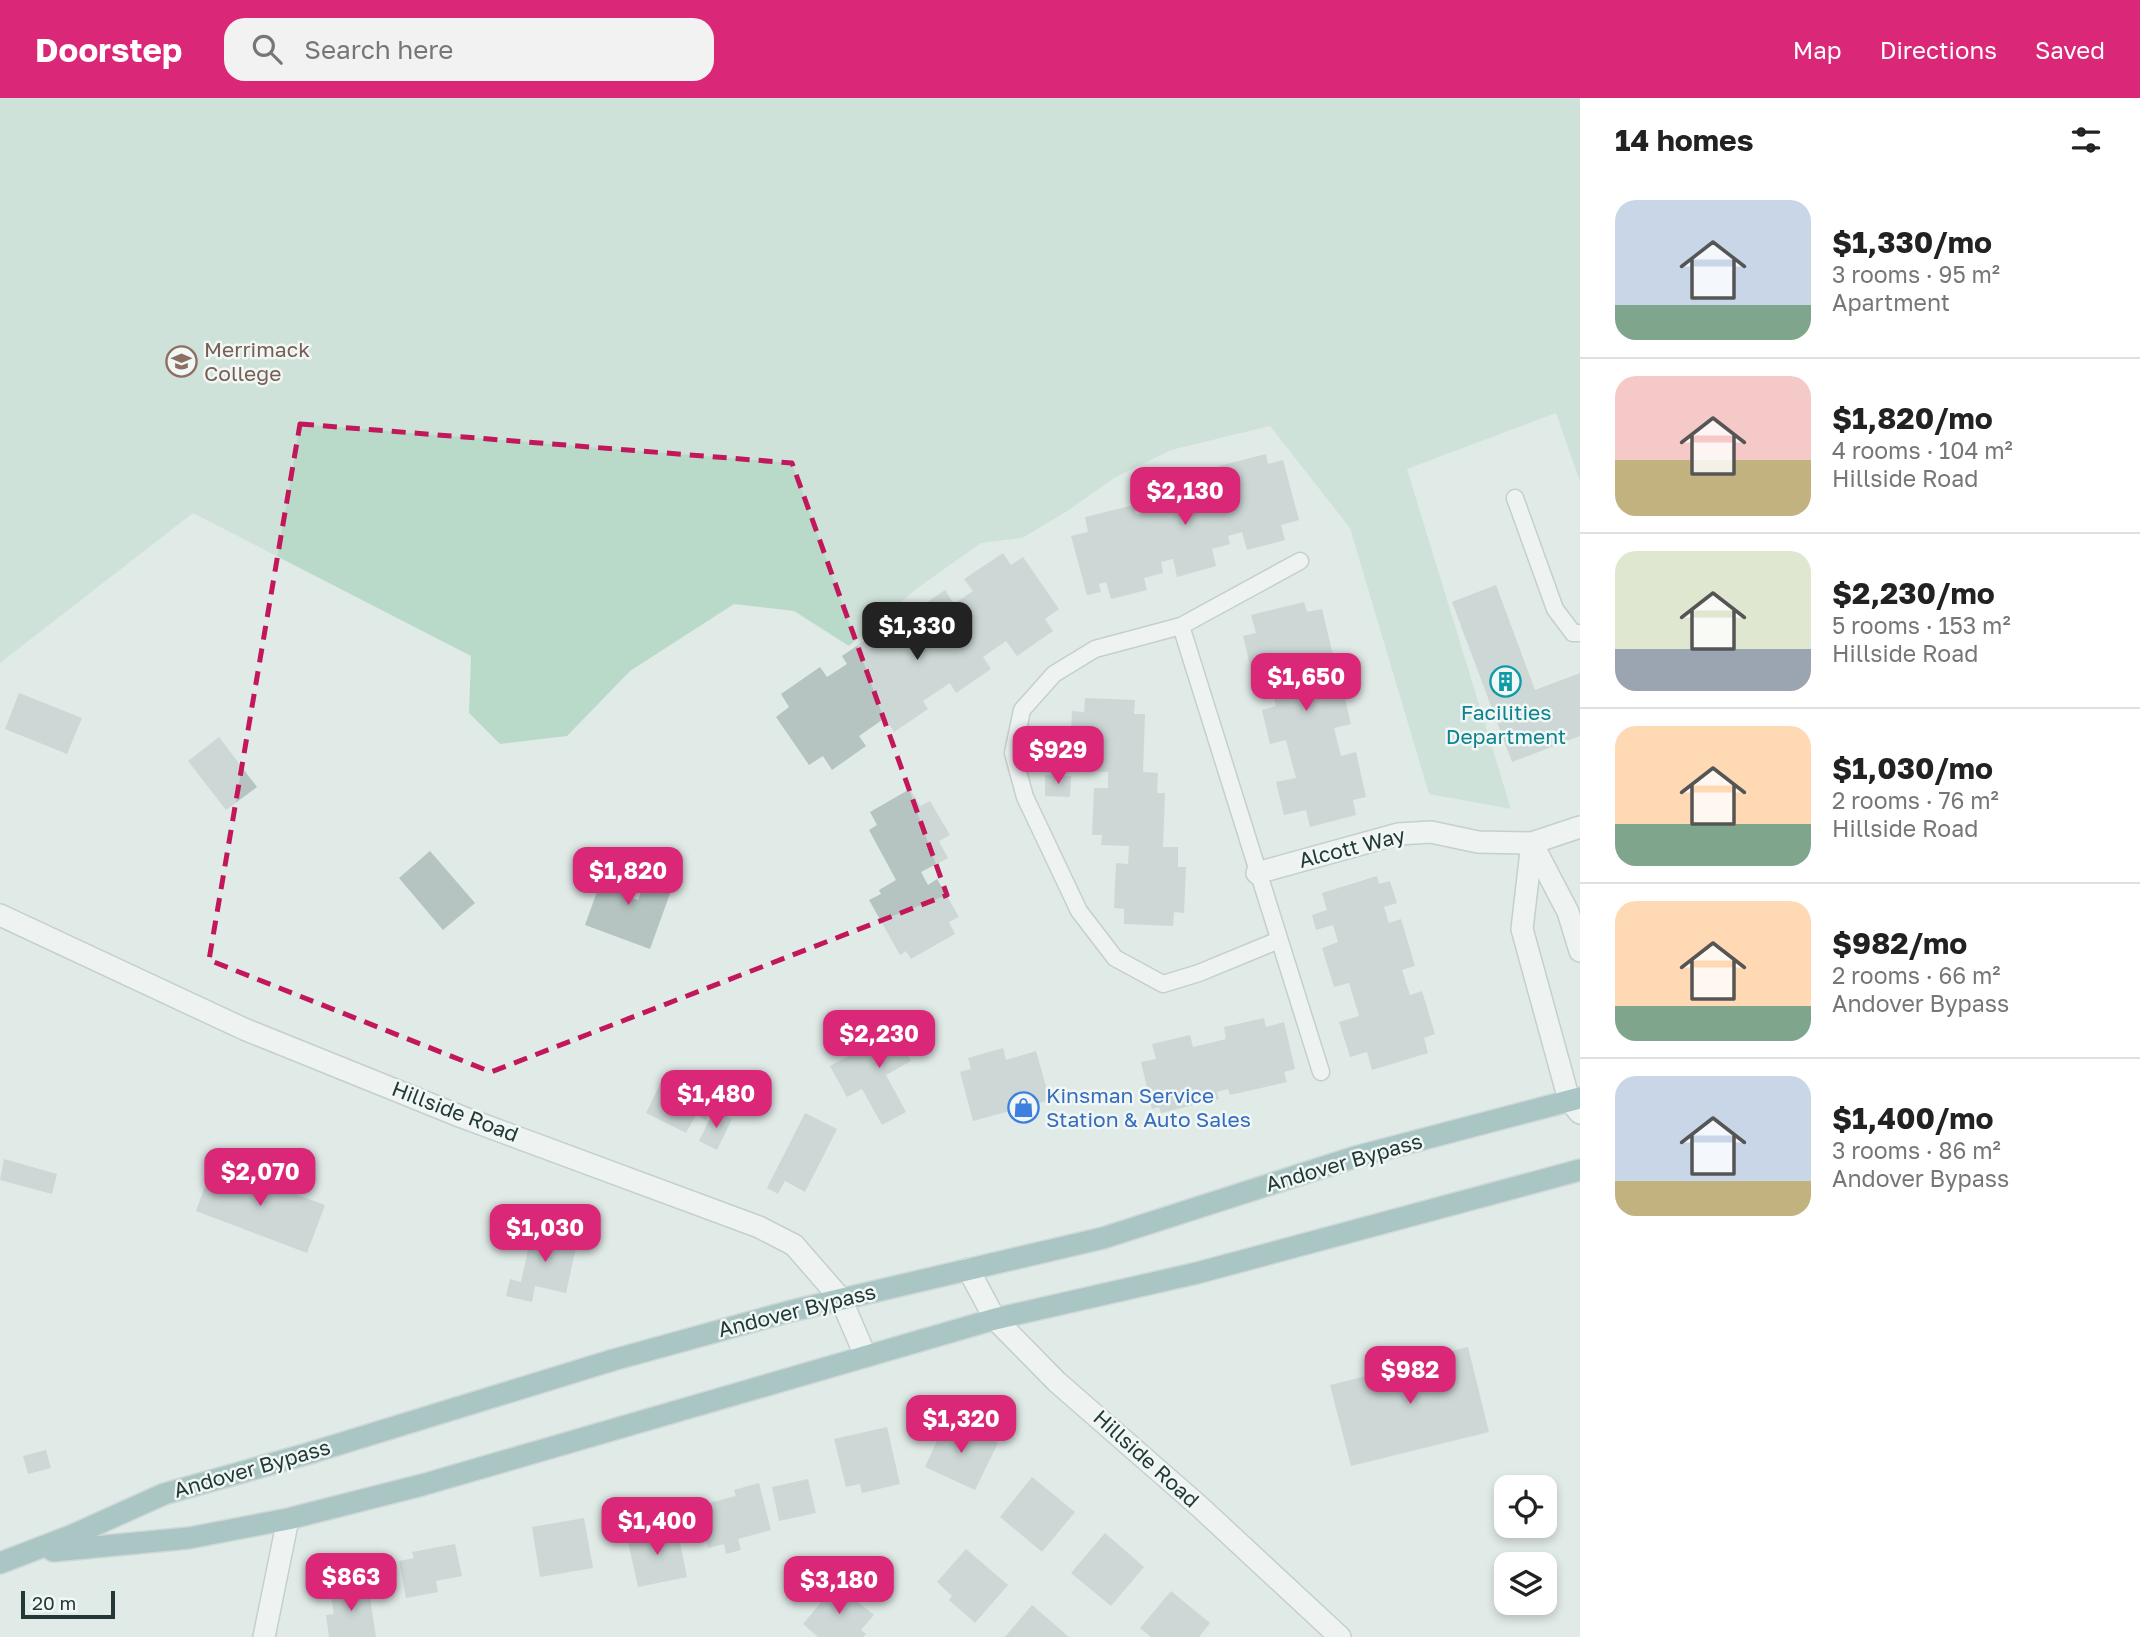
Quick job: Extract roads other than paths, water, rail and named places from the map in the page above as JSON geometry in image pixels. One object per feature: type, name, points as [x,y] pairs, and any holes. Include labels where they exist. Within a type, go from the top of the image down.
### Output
[{"type":"main road","name":"Andover Bypass","points":[[0,1563],[23,1556],[164,1494],[310,1453],[613,1360],[841,1299],[1103,1238],[1355,1157],[1576,1104]]},
{"type":"main road","name":"Andover Bypass","points":[[23,1556],[189,1538],[288,1519],[422,1485],[995,1319],[1197,1273],[1580,1170]]},
{"type":"street","name":"Alcott Way","points":[[1257,873],[1398,834],[1431,832],[1478,842],[1532,843],[1580,827]]},
{"type":"street","points":[[1532,843],[1568,912],[1580,951]]},
{"type":"street","points":[[1532,843],[1522,929],[1576,1104]]},
{"type":"street","name":"Hillside Road","points":[[0,915],[244,1029],[450,1112],[759,1227],[794,1245],[841,1299],[865,1355]]},
{"type":"street","name":"Hillside Road","points":[[968,1269],[995,1319],[1057,1382],[1199,1506],[1340,1637]]},
{"type":"street","points":[[264,1637],[288,1519]]},
{"type":"lane","points":[[1515,498],[1555,610],[1573,633],[1580,633]]},
{"type":"lane","points":[[1279,940],[1199,973],[1163,984],[1115,958],[1079,911],[1025,797],[1013,753],[1022,710],[1054,674],[1095,649],[1181,626],[1300,561]]},
{"type":"lane","points":[[1181,626],[1321,1072]]},
{"type":"place","name":"Merrimack College","points":[[181,362]]},
{"type":"place","name":"Facilities Department","points":[[1506,681]]},
{"type":"place","name":"Kinsman Service Station & Auto Sales","points":[[1023,1108]]}]
